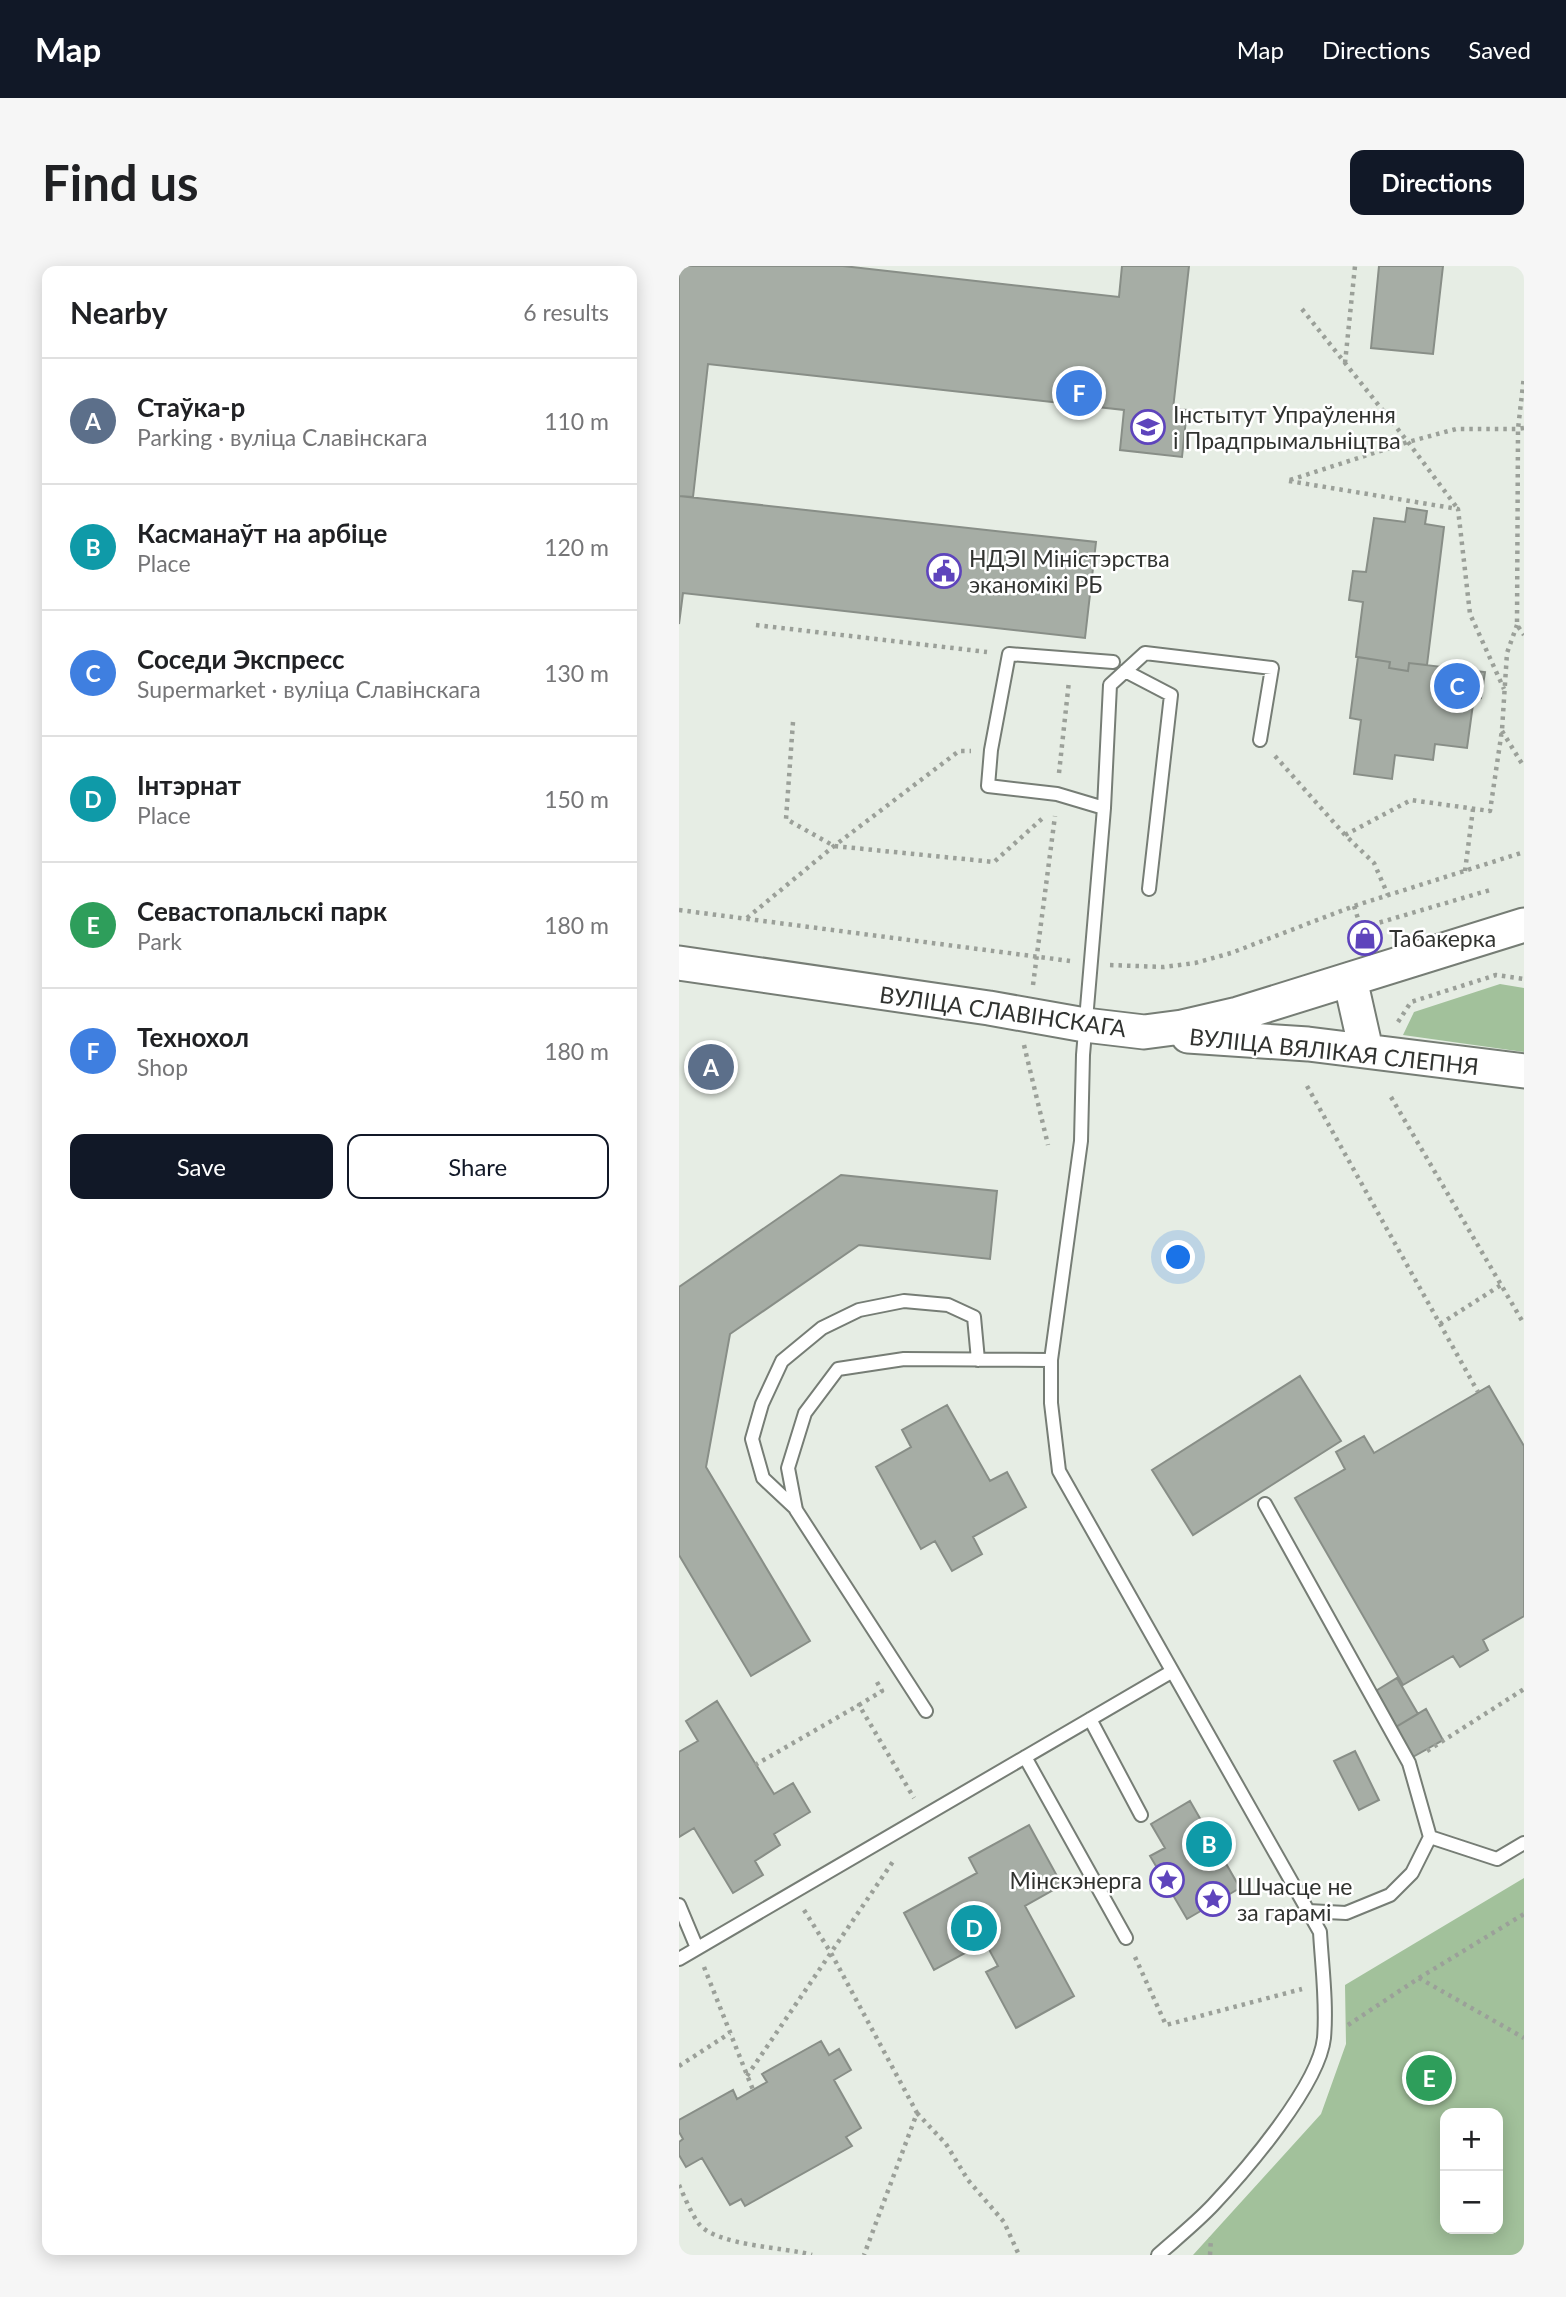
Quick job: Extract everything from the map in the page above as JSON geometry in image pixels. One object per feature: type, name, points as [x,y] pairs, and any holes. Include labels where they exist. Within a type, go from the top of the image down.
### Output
[{"type":"street","name":"ВУЛІЦА СЛАВІНСКАГА","points":[[679,963],[1085,1025],[1144,1031],[1206,1023],[1524,925]]},
{"type":"street","points":[[1350,979],[1366,1050]]},
{"type":"street","name":"ВУЛІЦА ВЯЛІКАЯ СЛЕПНЯ","points":[[1144,1031],[1207,1038],[1274,1040],[1524,1071]]},
{"type":"lane","points":[[1158,2255],[1212,2206],[1289,2113],[1313,2073],[1324,2040],[1324,1983],[1320,1932],[1059,1471],[1052,1413],[1051,1360],[1081,1141],[1085,1025],[1104,808],[1110,685],[1145,653],[1272,668],[1260,740]]},
{"type":"lane","points":[[1104,808],[988,786],[991,750],[1009,654],[1113,662]]},
{"type":"lane","points":[[1125,671],[1171,695],[1149,889]]},
{"type":"lane","points":[[926,1711],[796,1510],[763,1478],[753,1439],[762,1404],[782,1361],[822,1328],[859,1310],[904,1301],[948,1305],[974,1317],[978,1360]]},
{"type":"lane","points":[[796,1510],[788,1468],[804,1413],[838,1369],[904,1359],[1051,1360]]},
{"type":"lane","points":[[1265,1504],[1409,1763],[1430,1837],[1412,1873],[1390,1895],[1346,1913],[1308,1911]]},
{"type":"lane","points":[[679,1959],[1171,1672]]},
{"type":"lane","points":[[1090,1719],[1141,1815]]},
{"type":"lane","points":[[1025,1758],[1126,1938]]},
{"type":"lane","points":[[1430,1837],[1497,1859],[1524,1843]]},
{"type":"lane","points":[[679,1905],[697,1948]]},
{"type":"path","points":[[1345,363],[1355,266]]},
{"type":"path","points":[[1302,309],[1458,509],[1470,614],[1504,690]]},
{"type":"path","points":[[1345,835],[1411,800],[1490,811],[1502,730],[1507,653],[1517,625],[1524,376]]},
{"type":"path","points":[[1458,509],[1289,481],[1455,429],[1521,428]]},
{"type":"path","points":[[756,625],[1009,654]]},
{"type":"path","points":[[1517,625],[1524,635]]},
{"type":"path","points":[[1048,1145],[1023,1046],[1056,800],[1071,659]]},
{"type":"path","points":[[793,722],[786,819],[834,846],[994,862],[1056,800]]},
{"type":"path","points":[[1502,730],[1524,766]]},
{"type":"path","points":[[1260,740],[1345,835],[1374,863],[1388,895]]},
{"type":"path","points":[[746,919],[834,846],[959,751],[991,750]]},
{"type":"path","points":[[1465,871],[1473,808]]},
{"type":"path","points":[[1354,906],[1361,928],[1490,890]]},
{"type":"path","points":[[1394,1030],[1411,1002],[1496,975],[1504,970]]},
{"type":"path","points":[[1496,975],[1524,979]]},
{"type":"path","points":[[1307,1086],[1478,1392]]},
{"type":"path","points":[[1391,1097],[1524,1324]]},
{"type":"path","points":[[1440,1324],[1501,1285]]},
{"type":"path","points":[[755,1765],[882,1690],[875,1679]]},
{"type":"path","points":[[1409,1763],[1524,1689]]},
{"type":"path","points":[[747,2076],[925,1815],[859,1705]]},
{"type":"path","points":[[794,1892],[831,1953],[917,2113],[946,2144],[968,2180],[1004,2222],[1019,2255]]},
{"type":"path","points":[[1324,2040],[1524,1914]]},
{"type":"path","points":[[1126,1938],[1166,2025],[1324,1983]]},
{"type":"path","points":[[697,1948],[753,2090]]},
{"type":"path","points":[[1419,1978],[1524,2038]]},
{"type":"path","points":[[679,2066],[730,2034]]},
{"type":"path","points":[[864,2255],[917,2113]]},
{"type":"path","points":[[679,2185],[700,2226],[732,2242],[792,2249],[812,2255]]},
{"type":"green space","points":[[1500,984],[1524,988],[1524,1052],[1403,1035],[1414,1012]]},
{"type":"green space","points":[[1524,1878],[1524,2255],[1193,2255],[1321,2114],[1346,2044],[1345,1985]]},
{"type":"building","points":[[679,266],[843,266],[1119,297],[1122,266],[1189,266],[1173,409],[1187,410],[1182,457],[1120,450],[1124,410],[708,364],[693,497],[679,496]]},
{"type":"building","points":[[1379,266],[1443,266],[1433,354],[1371,348]]},
{"type":"building","points":[[679,496],[1096,542],[1085,638],[683,593],[679,624]]},
{"type":"building","points":[[1407,508],[1427,511],[1425,524],[1444,527],[1427,665],[1409,663],[1408,671],[1389,668],[1390,662],[1356,657],[1363,602],[1349,600],[1353,571],[1366,572],[1374,518],[1405,522]]},
{"type":"building","points":[[1358,657],[1390,662],[1389,668],[1408,671],[1409,663],[1485,672],[1481,698],[1474,697],[1467,748],[1435,744],[1433,760],[1395,755],[1392,779],[1354,774],[1361,720],[1350,718]]},
{"type":"building","points":[[841,1175],[997,1191],[990,1259],[859,1245],[730,1334],[706,1467],[810,1641],[751,1676],[679,1555],[679,1287]]},
{"type":"building","points":[[1300,1376],[1341,1441],[1193,1535],[1152,1470]]},
{"type":"building","points":[[1489,1386],[1524,1446],[1524,1616],[1483,1640],[1488,1650],[1460,1667],[1453,1656],[1403,1685],[1295,1498],[1345,1469],[1336,1452],[1364,1436],[1374,1453]]},
{"type":"building","points":[[947,1405],[990,1481],[1007,1472],[1026,1507],[973,1537],[982,1554],[952,1571],[935,1541],[921,1549],[876,1467],[911,1447],[902,1430]]},
{"type":"building","points":[[1397,1678],[1418,1714],[1394,1728],[1374,1692]]},
{"type":"building","points":[[717,1701],[774,1794],[793,1783],[810,1812],[774,1834],[780,1845],[755,1861],[763,1875],[733,1893],[694,1828],[679,1837],[679,1752],[698,1741],[686,1721]]},
{"type":"building","points":[[1426,1709],[1443,1740],[1411,1758],[1394,1728]]},
{"type":"building","points":[[1355,1751],[1379,1800],[1359,1810],[1334,1761]]},
{"type":"building","points":[[1190,1801],[1240,1888],[1187,1919],[1150,1856],[1165,1848],[1151,1824]]},
{"type":"building","points":[[1029,1825],[1062,1885],[1025,1906],[1074,1996],[1016,2028],[986,1972],[998,1966],[985,1942],[934,1970],[904,1913],[977,1873],[969,1858]]},
{"type":"building","points":[[821,2041],[829,2055],[839,2049],[851,2070],[834,2080],[861,2128],[846,2137],[852,2146],[745,2206],[741,2199],[730,2205],[702,2158],[686,2167],[679,2155],[679,2142],[683,2139],[679,2132],[679,2120],[733,2090],[737,2099],[767,2082],[762,2074]]},
{"type":"place","name":"Технохол","points":[[1079,393]]},
{"type":"place","name":"Інстытут Упраўлення і Прадпрымальніцтва","points":[[1148,427]]},
{"type":"place","name":"НДЭІ Міністэрства эканомікі РБ","points":[[944,571]]},
{"type":"place","name":"Соседи Экспресс","points":[[1457,686]]},
{"type":"place","name":"Табакерка","points":[[1365,938]]},
{"type":"place","name":"Стаўка-р","points":[[711,1067]]},
{"type":"place","name":"Касманаўт на арбіце","points":[[1209,1844]]},
{"type":"place","name":"Мінскэнерга","points":[[1167,1880]]},
{"type":"place","name":"Шчасце не за гарамі","points":[[1213,1899]]},
{"type":"place","name":"Інтэрнат","points":[[974,1928]]},
{"type":"place","name":"Севастопальскі парк","points":[[1429,2078]]}]
